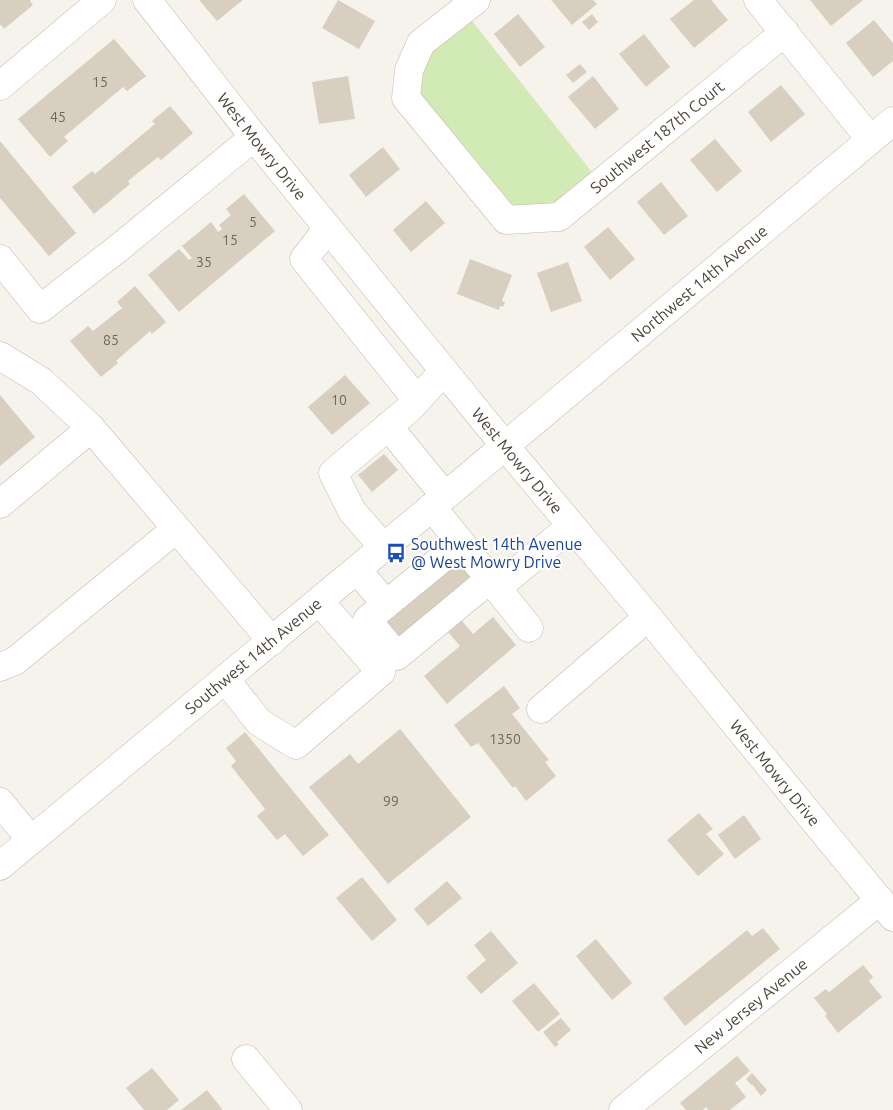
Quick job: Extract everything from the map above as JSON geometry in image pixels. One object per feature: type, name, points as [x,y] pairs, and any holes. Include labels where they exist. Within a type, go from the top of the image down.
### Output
[{"type":"street","points":[[0,86],[102,0]]},
{"type":"street","name":"West Mowry Drive","points":[[147,0],[254,137],[505,446],[889,910]]},
{"type":"street","name":"Southwest 187th Court","points":[[476,0],[421,43],[409,70],[406,98],[506,220],[559,217],[785,32]]},
{"type":"street","points":[[758,0],[870,139]]},
{"type":"street","name":"Northwest 14th Avenue","points":[[505,446],[893,121]]},
{"type":"street","points":[[0,259],[40,309],[116,250],[254,137]]},
{"type":"street","points":[[328,228],[304,259],[417,400]]},
{"type":"street","points":[[0,356],[41,381],[91,428],[272,640]]},
{"type":"street","points":[[384,548],[352,511],[333,473],[417,400],[444,371]]},
{"type":"street","points":[[388,426],[439,502],[460,543],[529,628]]},
{"type":"street","points":[[0,504],[91,428]]},
{"type":"street","name":"Southwest 14th Avenue","points":[[0,866],[505,446]]},
{"type":"street","points":[[460,543],[367,620],[397,656],[571,526]]},
{"type":"street","points":[[0,667],[15,661],[176,529]]},
{"type":"street","points":[[357,570],[386,604]]},
{"type":"street","points":[[225,679],[259,722],[296,746],[381,672],[319,601]]},
{"type":"street","points":[[541,709],[648,617]]},
{"type":"street","points":[[0,802],[32,840]]},
{"type":"street","name":"New Jersey Avenue","points":[[623,1110],[889,910]]},
{"type":"street","points":[[246,1060],[288,1110]]},
{"type":"green space","points":[[465,12],[599,181],[557,213],[507,217],[409,97],[412,71]]},
{"type":"building","points":[[0,0],[31,0],[33,5],[4,29],[0,26]]},
{"type":"building","points":[[199,0],[243,0],[217,21]]},
{"type":"building","points":[[338,0],[375,21],[359,49],[322,28]]},
{"type":"building","points":[[551,0],[593,0],[597,4],[572,25]]},
{"type":"building","points":[[694,0],[711,0],[728,20],[694,48],[670,19]]},
{"type":"building","points":[[810,0],[863,0],[831,26]]},
{"type":"building","points":[[518,14],[545,47],[520,67],[494,34]]},
{"type":"building","points":[[592,14],[598,22],[589,30],[582,22]]},
{"type":"building","points":[[874,20],[893,43],[893,61],[873,77],[846,43]]},
{"type":"building","points":[[644,34],[670,67],[646,87],[619,54]]},
{"type":"building","points":[[114,39],[146,76],[127,91],[123,87],[64,137],[68,141],[50,157],[18,119]]},
{"type":"building","points":[[580,64],[587,72],[573,83],[566,75]]},
{"type":"building","points":[[348,76],[355,119],[319,124],[312,82]]},
{"type":"building","points":[[593,76],[619,109],[595,129],[568,97]]},
{"type":"building","points":[[781,85],[805,114],[771,142],[748,112]]},
{"type":"building","points":[[170,106],[193,133],[161,160],[158,157],[128,181],[130,184],[94,214],[72,187],[92,171],[95,174],[155,124],[152,121]]},
{"type":"building","points":[[715,139],[742,171],[717,192],[690,160]]},
{"type":"building","points":[[0,141],[76,233],[49,256],[0,198]]},
{"type":"building","points":[[383,147],[400,169],[366,197],[349,175]]},
{"type":"building","points":[[661,182],[688,216],[664,235],[637,202]]},
{"type":"building","points":[[244,194],[275,231],[179,312],[148,275],[179,249],[189,260],[192,258],[182,246],[211,222],[218,232],[222,229],[219,225],[231,215],[226,209]]},
{"type":"building","points":[[426,201],[445,223],[411,252],[393,230]]},
{"type":"building","points":[[608,227],[635,259],[610,280],[584,247]]},
{"type":"building","points":[[470,259],[512,275],[502,301],[505,302],[503,307],[500,306],[499,310],[457,294]]},
{"type":"building","points":[[568,262],[582,301],[551,312],[537,273]]},
{"type":"building","points":[[135,286],[166,322],[152,334],[150,331],[101,377],[70,341],[88,326],[93,331],[122,308],[117,302]]},
{"type":"building","points":[[345,375],[370,403],[332,435],[308,407]]},
{"type":"building","points":[[0,395],[35,437],[0,466]]},
{"type":"building","points":[[384,454],[398,470],[372,492],[358,475]]},
{"type":"building","points":[[455,556],[471,576],[444,599],[473,634],[493,617],[516,645],[447,704],[424,676],[460,646],[430,611],[391,644],[374,625]]},
{"type":"building","points":[[504,686],[520,708],[512,714],[549,760],[545,762],[556,776],[526,801],[515,786],[513,788],[478,743],[471,747],[454,725]]},
{"type":"building","points":[[400,729],[471,817],[388,884],[309,787],[350,754],[358,764]]},
{"type":"building","points":[[245,732],[329,835],[303,856],[285,834],[277,840],[257,816],[265,809],[231,766],[236,761],[226,748]]},
{"type":"building","points":[[699,813],[713,829],[706,834],[724,854],[698,876],[667,840]]},
{"type":"building","points":[[744,815],[761,839],[735,859],[718,835]]},
{"type":"building","points":[[362,877],[397,920],[372,941],[336,898]]},
{"type":"building","points":[[447,881],[462,898],[428,926],[414,909]]},
{"type":"building","points":[[763,928],[780,949],[685,1026],[663,998],[747,930],[752,936]]},
{"type":"building","points":[[491,931],[518,963],[481,994],[466,977],[486,960],[474,945]]},
{"type":"building","points":[[596,939],[632,983],[612,1000],[576,956]]},
{"type":"building","points":[[863,965],[873,977],[869,981],[882,997],[838,1033],[825,1016],[827,1014],[814,998],[826,989],[829,992]]},
{"type":"building","points":[[534,983],[560,1014],[538,1032],[512,1001]]},
{"type":"building","points":[[561,1018],[571,1030],[557,1042],[559,1044],[555,1047],[543,1032]]},
{"type":"building","points":[[737,1056],[750,1071],[735,1083],[746,1097],[730,1110],[708,1110],[706,1107],[703,1110],[686,1110],[680,1103]]},
{"type":"building","points":[[152,1068],[179,1100],[167,1110],[144,1110],[126,1088]]},
{"type":"building","points":[[752,1073],[767,1090],[761,1096],[746,1079]]},
{"type":"building","points":[[207,1090],[221,1110],[181,1110]]},
{"type":"place","name":"Southwest 14th Avenue @ West Mowry Drive","points":[[396,553]]}]
